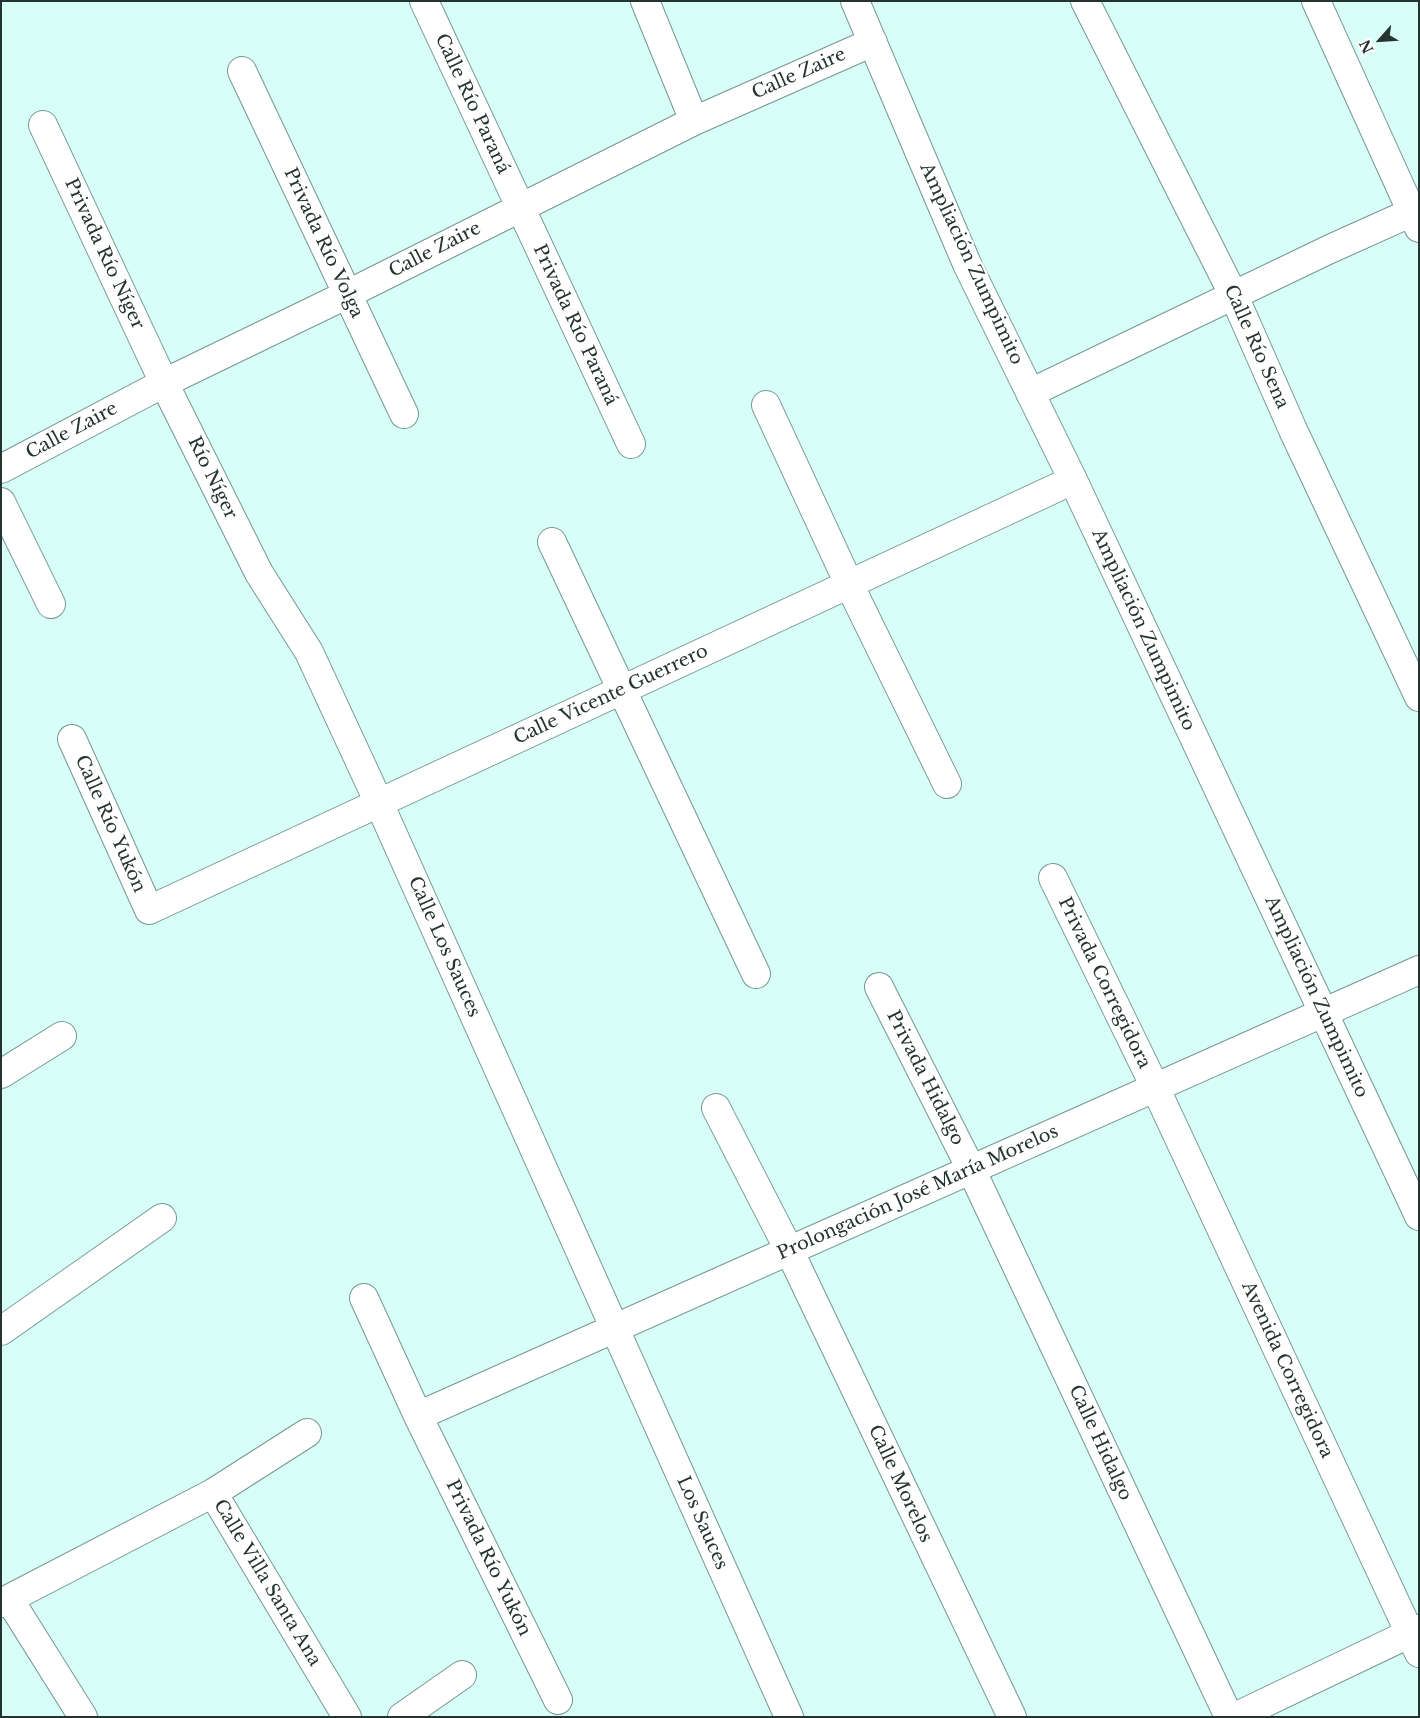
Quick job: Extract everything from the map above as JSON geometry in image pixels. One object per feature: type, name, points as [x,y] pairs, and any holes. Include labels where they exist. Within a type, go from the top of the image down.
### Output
[{"type":"street","name":"Calle Río Paraná","points":[[424,1],[520,207]]},
{"type":"street","points":[[645,1],[694,121]]},
{"type":"street","name":"Ampliación Zumpimito","points":[[855,1],[967,264],[1073,480],[1419,1216]]},
{"type":"street","name":"Calle Río Sena","points":[[1086,1],[1234,296],[1293,430],[1419,697]]},
{"type":"street","points":[[1030,393],[1330,249],[1416,217],[1316,1]]},
{"type":"street","name":"Calle Zaire","points":[[1,469],[164,383],[348,294],[694,121],[873,42]]},
{"type":"street","name":"Privada Río Volga","points":[[242,71],[404,414]]},
{"type":"street","name":"Privada Río Níger","points":[[43,125],[164,383]]},
{"type":"street","name":"Privada Río Paraná","points":[[520,207],[631,444]]},
{"type":"street","name":"Río Níger","points":[[164,383],[259,573]]},
{"type":"street","points":[[766,405],[849,584],[947,784]]},
{"type":"street","name":"Calle Vicente Guerrero","points":[[149,910],[1073,480]]},
{"type":"street","points":[[1,502],[51,604]]},
{"type":"street","points":[[552,542],[756,974]]},
{"type":"street","name":"Calle Los Sauces","points":[[259,573],[309,652],[379,803],[614,1328]]},
{"type":"street","name":"Calle Río Yukón","points":[[72,739],[149,910]]},
{"type":"street","name":"Privada Corregidora","points":[[1052,878],[1155,1087]]},
{"type":"street","name":"Prolongación José María Morelos","points":[[418,1416],[1419,970]]},
{"type":"street","name":"Privada Hidalgo","points":[[879,987],[970,1170]]},
{"type":"street","points":[[1,1074],[62,1036]]},
{"type":"street","name":"Avenida Corregidora","points":[[1155,1087],[1416,1639]]},
{"type":"street","name":"Calle Morelos","points":[[716,1108],[789,1250],[1012,1717]]},
{"type":"street","name":"Calle Hidalgo","points":[[970,1170],[1229,1717]]},
{"type":"street","points":[[1,1331],[162,1218]]},
{"type":"street","name":"Privada Río Yukón","points":[[364,1298],[418,1416],[558,1700]]},
{"type":"street","name":"Los Sauces","points":[[614,1328],[789,1717]]},
{"type":"street","points":[[213,1493],[307,1433]]},
{"type":"street","name":"Calle Villa Santa Ana","points":[[5,1601],[213,1493],[347,1717]]},
{"type":"street","points":[[5,1601],[83,1717]]},
{"type":"street","points":[[1235,1717],[1416,1639]]},
{"type":"street","points":[[402,1717],[462,1675]]}]
